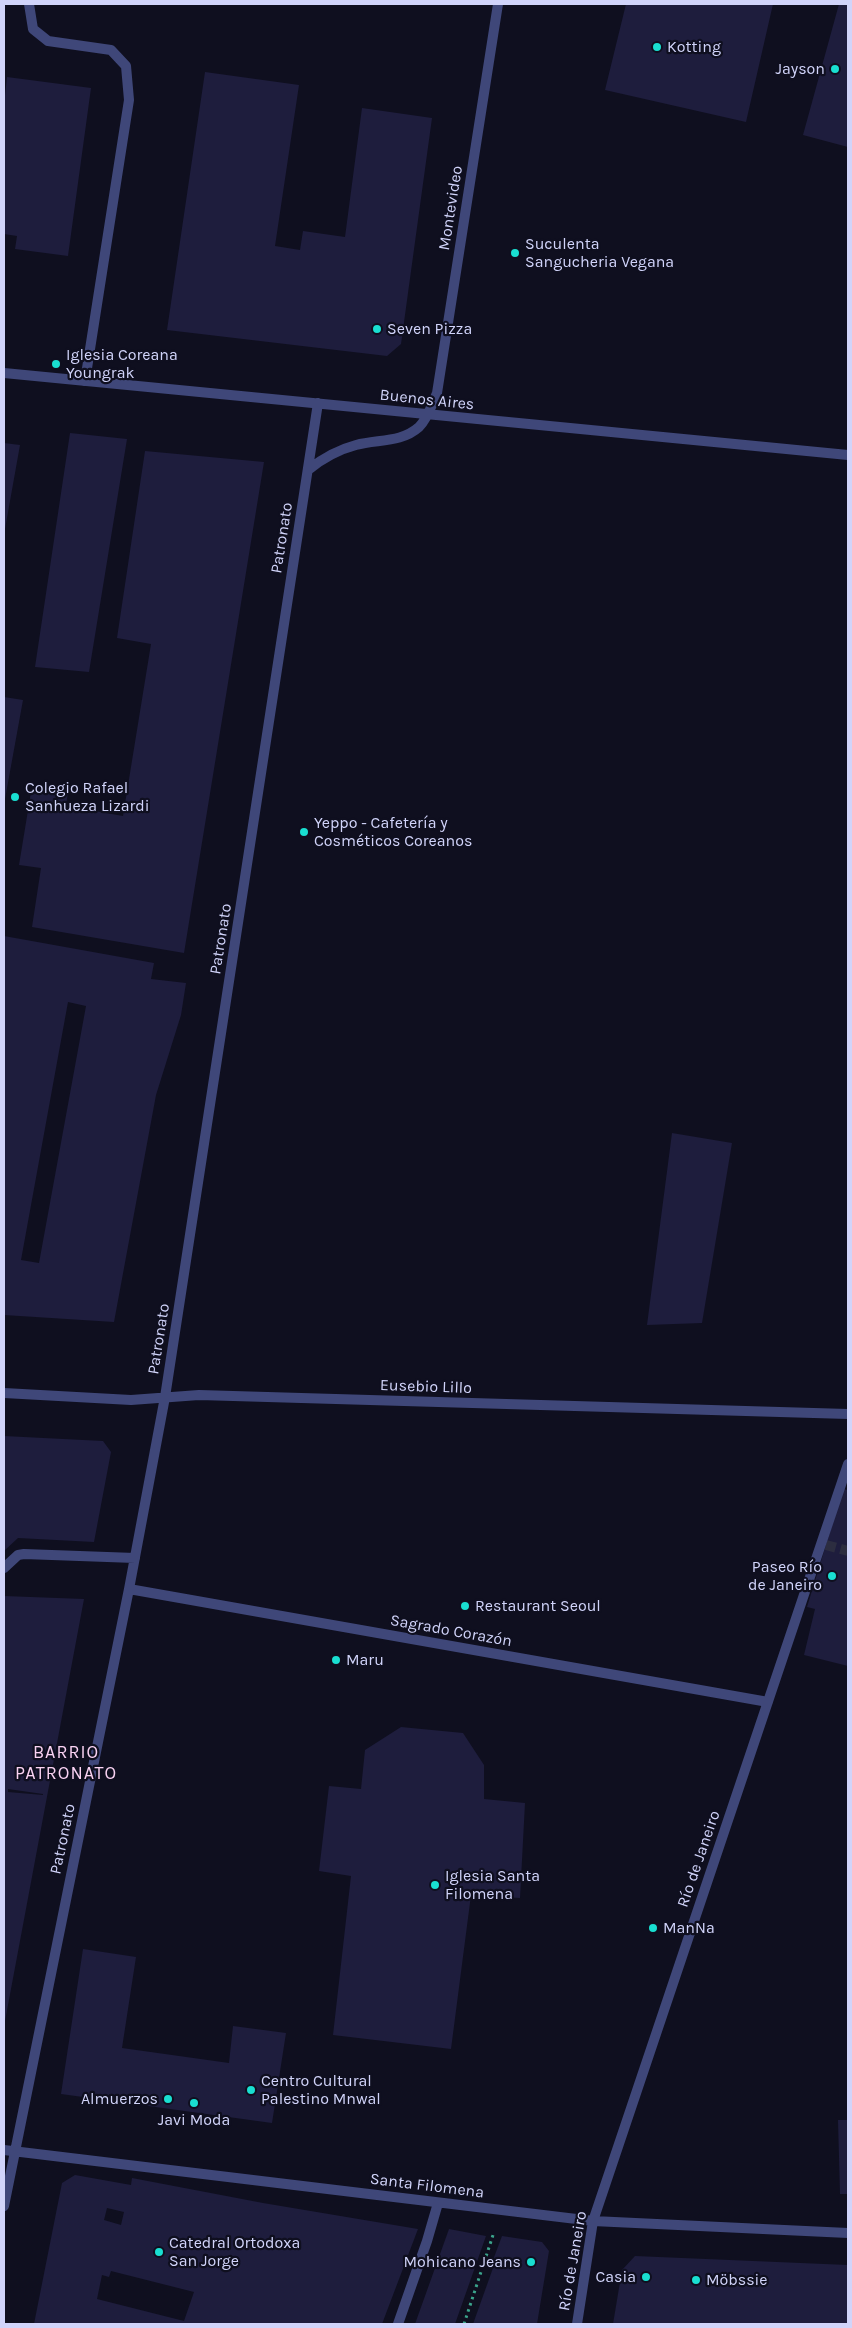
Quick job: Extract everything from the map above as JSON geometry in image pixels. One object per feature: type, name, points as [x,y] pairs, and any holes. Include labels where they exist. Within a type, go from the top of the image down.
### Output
[{"type":"street","points":[[29,4],[33,29],[48,41],[111,50],[126,66],[129,100],[84,381]]},
{"type":"street","name":"Montevideo","points":[[427,416],[437,393],[444,356],[498,4]]},
{"type":"street","name":"Buenos Aires","points":[[4,373],[318,403],[427,416],[848,455]]},
{"type":"street","name":"Patronato","points":[[4,2206],[9,2151],[129,1589],[165,1397],[318,403]]},
{"type":"street","points":[[308,470],[324,457],[340,450],[358,444],[399,438],[410,434],[427,416]]},
{"type":"street","name":"Eusebio Lillo","points":[[4,1394],[131,1400],[199,1395],[848,1414]]},
{"type":"street","name":"Río de Janeiro","points":[[577,2324],[593,2221],[768,1702],[824,1544],[848,1464]]},
{"type":"street","points":[[4,1568],[18,1555],[24,1554],[135,1558]]},
{"type":"street","name":"Sagrado Corazón","points":[[129,1589],[768,1702]]},
{"type":"street","name":"Santa Filomena","points":[[9,2151],[593,2221],[848,2233]]},
{"type":"street","points":[[398,2324],[438,2203]]},
{"type":"path","points":[[464,2324],[501,2210]]},
{"type":"building","points":[[626,4],[773,4],[746,122],[605,90]]},
{"type":"building","name":"Jayson","points":[[839,4],[848,4],[848,147],[803,135]]},
{"type":"building","points":[[205,72],[299,85],[275,246],[300,250],[303,231],[345,237],[362,108],[432,118],[401,344],[387,356],[167,330]]},
{"type":"building","points":[[7,77],[91,88],[68,256],[15,249],[17,236],[4,234],[4,104]]},
{"type":"building","points":[[70,433],[127,439],[89,672],[35,667]]},
{"type":"building","points":[[4,443],[20,445],[5,529],[4,529]]},
{"type":"building","points":[[145,451],[264,462],[184,953],[32,927],[41,868],[19,865],[32,786],[68,792],[66,806],[123,816],[151,644],[117,638]]},
{"type":"building","points":[[4,697],[23,700],[5,799],[4,799]]},
{"type":"building","points":[[4,936],[154,963],[151,979],[186,983],[181,1015],[156,1095],[114,1322],[4,1315]],"holes":[[[68,1002],[86,1006],[39,1263],[21,1260]]]},
{"type":"building","points":[[672,1133],[732,1143],[702,1323],[647,1325]]},
{"type":"building","points":[[4,1436],[103,1441],[111,1452],[94,1542],[18,1538],[4,1551]]},
{"type":"building","name":"Paseo Río de Janeiro","points":[[843,1489],[848,1490],[848,1666],[804,1655],[815,1609],[807,1607]]},
{"type":"building","points":[[4,1596],[84,1599],[5,2021]],"holes":[[[8,1789],[43,1794],[8,1792]]]},
{"type":"building","name":"Iglesia Santa Filomena","points":[[401,1727],[463,1733],[484,1765],[484,1799],[525,1803],[520,1898],[471,1895],[451,2049],[333,2035],[351,1876],[319,1871],[329,1786],[361,1789],[365,1750]]},
{"type":"building","points":[[83,1949],[136,1957],[122,2048],[229,2063],[233,2026],[286,2033],[272,2123],[61,2094]]},
{"type":"building","points":[[838,2120],[848,2120],[848,2194],[840,2194]]},
{"type":"building","points":[[75,2175],[131,2185],[132,2178],[263,2203],[418,2229],[382,2324],[34,2324],[62,2183]],"holes":[[[107,2208],[124,2212],[121,2225],[104,2220]],[[111,2271],[194,2292],[184,2321],[97,2299],[102,2275],[109,2277]]]},
{"type":"building","points":[[449,2229],[486,2236],[455,2324],[415,2324]]},
{"type":"building","points":[[502,2236],[542,2242],[549,2251],[537,2324],[473,2324]]},
{"type":"building","points":[[635,2256],[848,2265],[848,2324],[613,2324],[622,2270]]},
{"type":"tunnel","points":[[826,1545],[848,1551]]},
{"type":"place","name":"Kotting","points":[[657,47]]},
{"type":"place","name":"Jayson","points":[[835,69]]},
{"type":"place","name":"Suculenta Sangucheria Vegana","points":[[515,253]]},
{"type":"place","name":"Seven Pizza","points":[[377,329]]},
{"type":"place","name":"Iglesia Coreana Youngrak","points":[[56,364]]},
{"type":"place","name":"Colegio Rafael Sanhueza Lizardi","points":[[15,797]]},
{"type":"place","name":"Yeppo - Cafetería y Cosméticos Coreanos","points":[[304,832]]},
{"type":"place","name":"Paseo Río de Janeiro","points":[[832,1576]]},
{"type":"place","name":"Restaurant Seoul","points":[[465,1606]]},
{"type":"place","name":"Maru","points":[[336,1660]]},
{"type":"place","name":"Iglesia Santa Filomena","points":[[435,1885]]},
{"type":"place","name":"ManNa","points":[[653,1928]]},
{"type":"place","name":"Centro Cultural Palestino Mnwal","points":[[251,2090]]},
{"type":"place","name":"Almuerzos","points":[[168,2099]]},
{"type":"place","name":"Javi Moda","points":[[194,2103]]},
{"type":"place","name":"Catedral Ortodoxa San Jorge","points":[[159,2252]]},
{"type":"place","name":"Mohicano Jeans","points":[[531,2262]]},
{"type":"place","name":"Casia","points":[[646,2277]]},
{"type":"place","name":"Möbssie","points":[[696,2280]]},
{"type":"district","name":"BARRIO PATRONATO","points":[[66,1764]]}]
